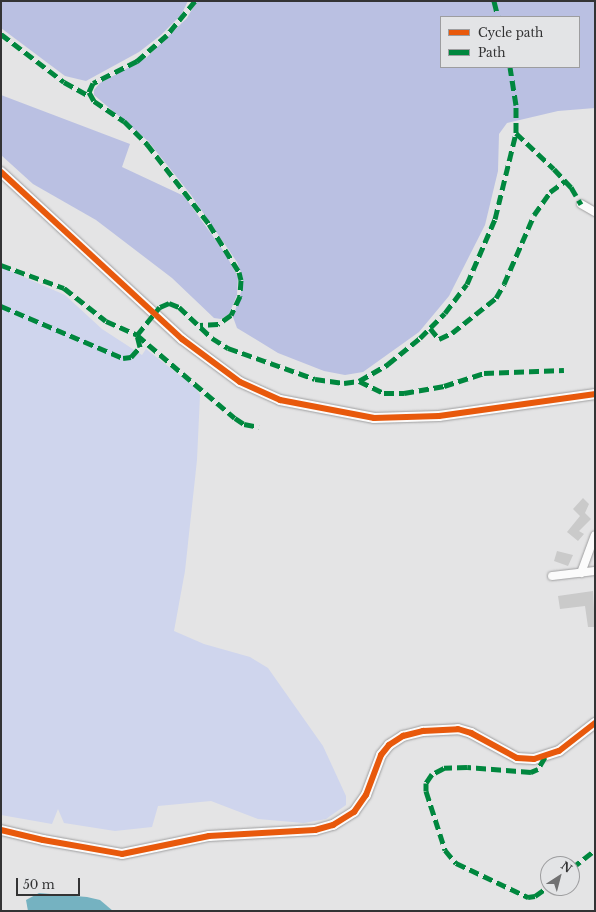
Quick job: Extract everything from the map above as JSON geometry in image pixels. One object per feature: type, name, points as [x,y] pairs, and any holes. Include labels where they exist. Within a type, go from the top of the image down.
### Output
[{"type":"street","points":[[1,172],[182,339],[240,382],[280,400],[374,418],[439,416],[595,394]]},
{"type":"street","points":[[581,204],[595,212]]},
{"type":"street","points":[[581,573],[595,535]]},
{"type":"street","points":[[552,576],[595,571]]},
{"type":"street","points":[[1,830],[64,844],[122,854],[209,836],[315,830],[333,825],[354,812],[366,795],[381,755],[388,745],[403,736],[423,731],[458,729],[471,733],[516,758],[534,759],[562,749],[595,723]]},
{"type":"shaded area","points":[[1,1],[188,1],[181,15],[161,35],[139,52],[86,81],[65,76],[1,28]]},
{"type":"shaded area","points":[[197,1],[595,1],[595,108],[558,111],[507,123],[499,134],[498,171],[485,225],[449,296],[419,332],[363,372],[345,375],[324,371],[278,353],[237,328],[233,317],[243,286],[243,278],[237,262],[191,195],[148,141],[94,95],[94,90],[100,83],[146,58],[187,18]]},
{"type":"shaded area","points":[[1,95],[130,144],[122,167],[184,196],[225,253],[238,277],[237,295],[229,314],[221,319],[214,318],[172,278],[96,220],[33,184],[1,155]]},
{"type":"shaded area","points":[[1,267],[65,295],[102,329],[142,355],[146,349],[196,388],[200,395],[197,460],[185,571],[174,631],[204,644],[250,657],[268,668],[323,746],[346,796],[346,805],[326,819],[304,823],[258,819],[211,801],[158,806],[152,827],[115,831],[64,823],[58,809],[52,824],[1,815]]},
{"type":"shaded area","points":[[39,893],[87,897],[100,900],[113,911],[28,911],[26,900]]},
{"type":"building","points":[[583,498],[589,504],[585,513],[591,519],[579,531],[584,534],[578,541],[567,532],[580,516],[573,509]]},
{"type":"building","points":[[557,551],[573,555],[568,566],[554,561]]},
{"type":"building","points":[[593,591],[595,627],[588,627],[585,606],[560,609],[558,596]]},
{"type":"marked path","points":[[195,1],[167,35],[137,61],[93,83],[89,92],[94,101],[124,121],[147,144],[209,224],[239,272],[241,280],[240,296],[231,315],[218,324],[200,325]]},
{"type":"marked path","points":[[494,1],[498,16]]},
{"type":"marked path","points":[[1,34],[64,82],[89,96]]},
{"type":"marked path","points":[[1,265],[64,288],[106,321],[137,335],[160,307],[169,303],[179,307],[212,338],[228,348],[315,379],[344,383],[359,381],[388,364],[420,338],[445,313],[467,284],[495,219],[516,133],[516,105],[510,68]]},
{"type":"marked path","points":[[516,133],[571,187],[581,204]]},
{"type":"marked path","points":[[430,328],[439,339],[452,333],[496,298],[504,284],[534,215],[550,192],[565,181]]},
{"type":"marked path","points":[[1,306],[123,358],[131,357],[140,347],[137,335],[235,418],[244,424],[259,427]]},
{"type":"marked path","points":[[359,381],[384,393],[404,393],[444,386],[484,373],[564,370]]},
{"type":"marked path","points":[[540,893],[535,896],[528,897],[456,863],[445,850],[426,791],[426,783],[432,774],[444,768],[467,767],[531,772],[538,769],[545,757]]},
{"type":"marked path","points":[[580,862],[595,850]]},
{"type":"cycle path","points":[[1,172],[182,339],[240,382],[280,400],[374,418],[439,416],[595,394]]},
{"type":"cycle path","points":[[1,830],[43,840],[122,854],[209,836],[315,830],[333,825],[354,812],[366,795],[381,755],[389,745],[403,736],[423,731],[458,729],[471,733],[517,758],[534,759],[559,751],[595,723]]}]
